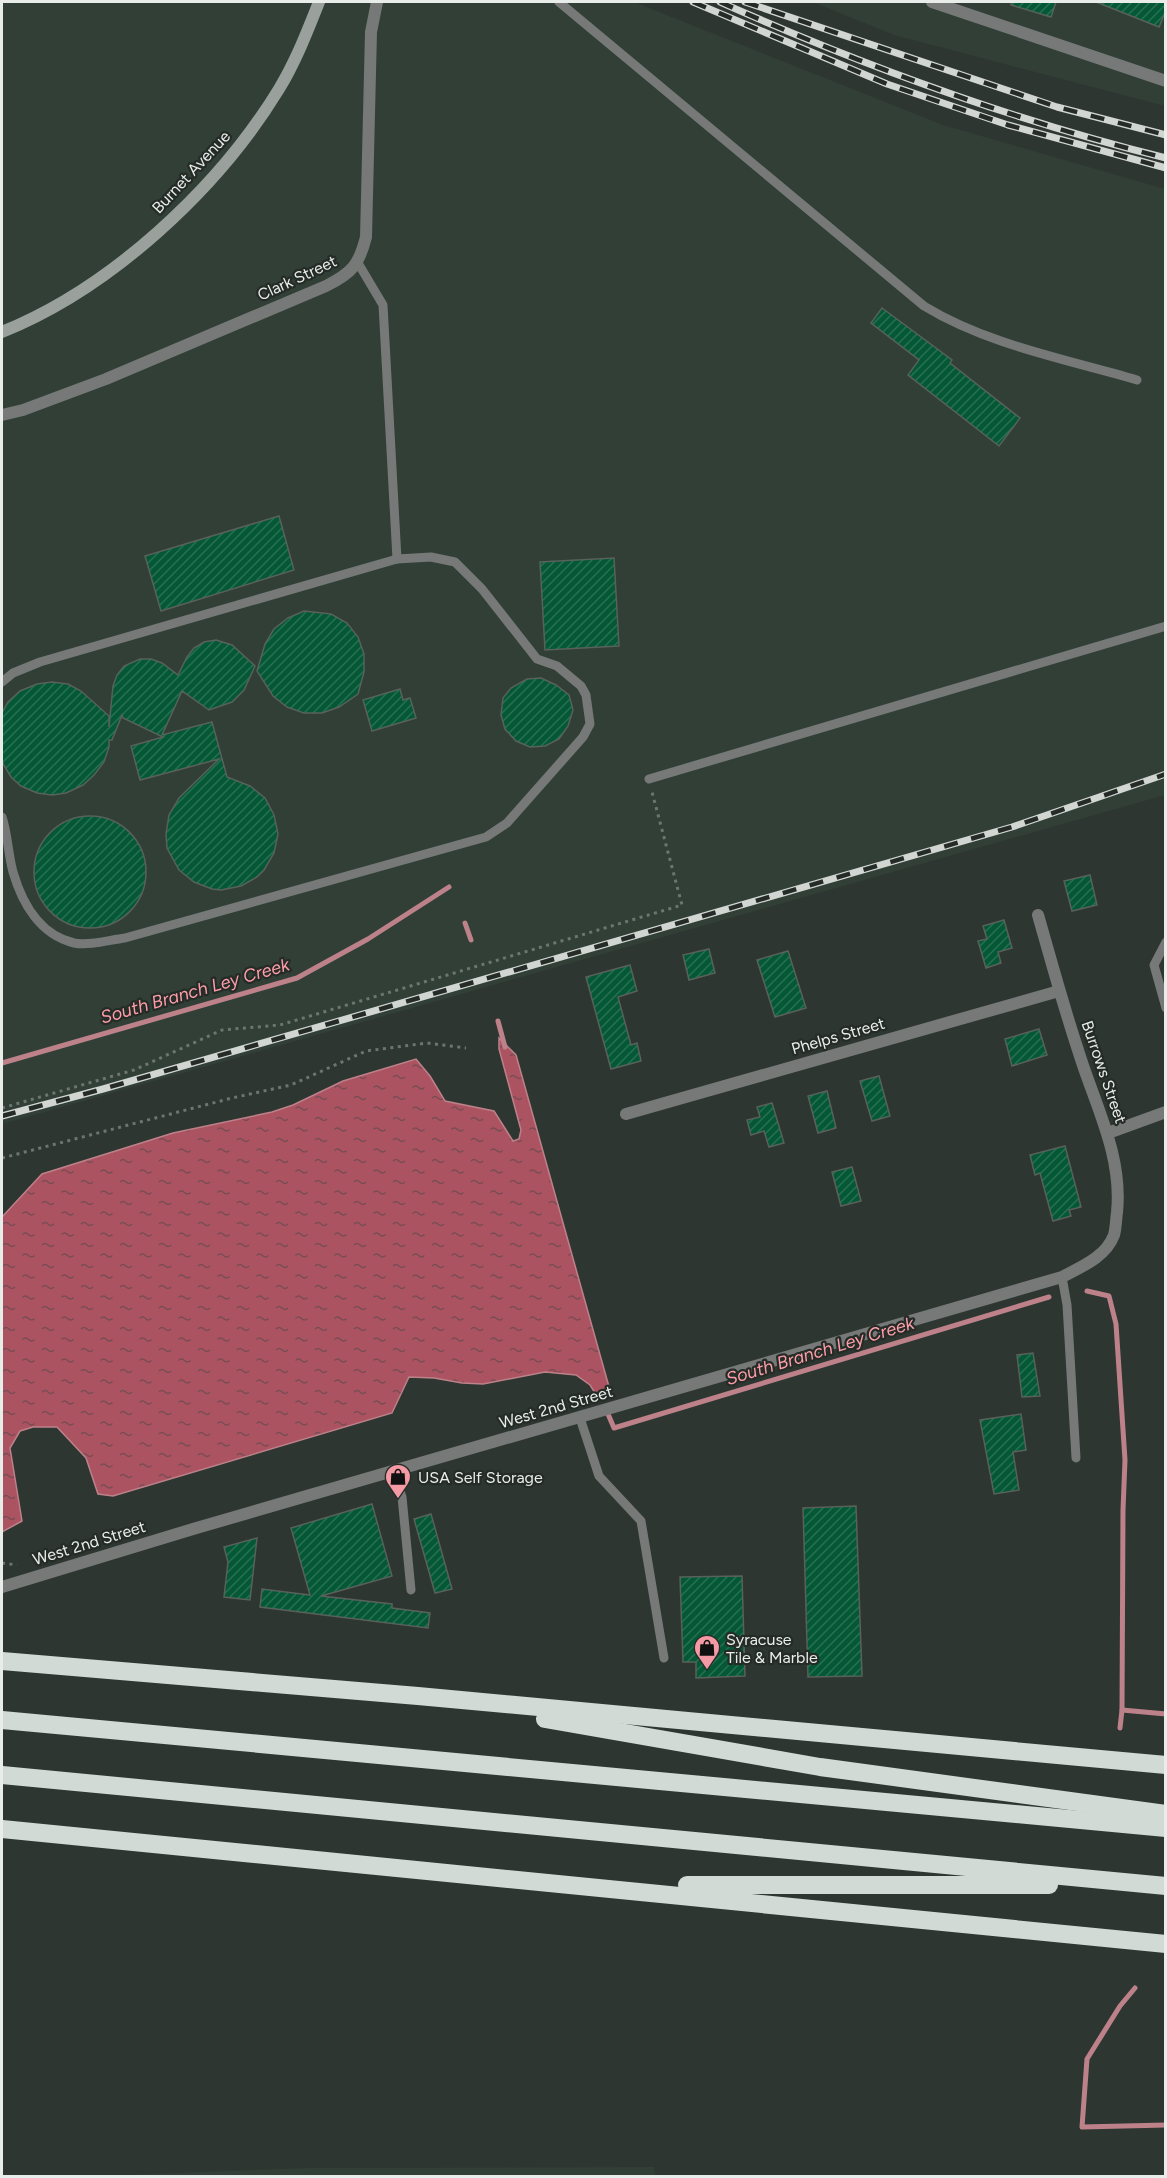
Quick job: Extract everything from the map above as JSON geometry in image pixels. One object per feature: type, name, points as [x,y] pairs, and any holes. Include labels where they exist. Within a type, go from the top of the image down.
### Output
[{"type":"highway","points":[[2,1662],[418,1696],[1166,1765]]},
{"type":"highway","points":[[418,1696],[820,1767],[1166,1814]]},
{"type":"highway","points":[[2,1720],[1166,1828]]},
{"type":"highway","points":[[2,1775],[1166,1886]]},
{"type":"highway","points":[[5,1829],[1166,1944]]},
{"type":"highway","points":[[520,1880],[699,1886],[1010,1886],[1131,1883]]},
{"type":"street","name":"Burnet Avenue","points":[[2,332],[75,294],[112,269],[190,202],[245,137],[279,89],[300,50],[319,2]]},
{"type":"street","name":"Clark Street","points":[[2,415],[23,410],[106,379],[326,286],[344,277],[358,263],[366,237],[371,32],[377,2]]},
{"type":"street","points":[[932,2],[1164,78]]},
{"type":"street","name":"Burrows Street","points":[[1038,915],[1059,991],[1108,1133],[1119,1196],[1114,1233],[1110,1242]]},
{"type":"street","name":"Phelps Street","points":[[626,1114],[1059,991]]},
{"type":"street","points":[[1108,1133],[1166,1112]]},
{"type":"street","name":"West 2nd Street","points":[[2,1587],[1062,1277],[1093,1261],[1110,1242]]},
{"type":"lane","points":[[559,2],[924,306],[943,318],[991,338],[1137,380]]},
{"type":"lane","points":[[358,263],[383,305],[397,559]]},
{"type":"lane","points":[[2,682],[13,673],[40,662],[397,559],[431,557],[455,562],[482,589],[537,659],[557,666],[581,686],[586,695],[590,724],[583,737],[507,823],[486,837],[125,938],[96,943],[75,943],[56,936],[39,924],[22,898],[13,872],[2,817]]},
{"type":"lane","points":[[649,779],[1166,626]]},
{"type":"lane","points":[[1166,942],[1154,965],[1166,1008]]},
{"type":"lane","points":[[1062,1277],[1067,1305],[1076,1458]]},
{"type":"lane","points":[[580,1418],[599,1476],[641,1521],[664,1658]]},
{"type":"lane","points":[[393,1472],[402,1497],[411,1590]]},
{"type":"path","points":[[2,1108],[134,1070],[222,1030],[280,1025],[682,905],[649,779]]},
{"type":"path","points":[[2,1158],[232,1098],[291,1085],[366,1051],[427,1042],[466,1048]]},
{"type":"shaded area","points":[[2,2],[634,2],[943,125],[1165,189],[1165,795],[2,1124]]},
{"type":"shaded area","points":[[813,2],[1165,2],[1165,106],[894,35]]},
{"type":"shaded area","points":[[654,2167],[655,2176],[100,2176],[305,2168]]},
{"type":"water","points":[[499,1038],[516,1055],[611,1394],[597,1396],[590,1385],[576,1375],[545,1372],[483,1384],[409,1377],[392,1413],[113,1496],[98,1494],[86,1458],[57,1427],[33,1427],[20,1431],[10,1448],[22,1521],[2,1532],[2,1217],[42,1174],[173,1133],[272,1112],[293,1105],[343,1081],[416,1059],[430,1076],[445,1101],[494,1111],[513,1141],[519,1139],[521,1130],[499,1049]]},
{"type":"building","points":[[1011,2],[1056,2],[1051,17],[1011,5]]},
{"type":"building","points":[[1096,2],[1166,2],[1166,10],[1159,27]]},
{"type":"building","points":[[882,308],[952,360],[950,363],[1020,418],[999,446],[908,375],[919,360],[871,323]]},
{"type":"building","points":[[279,516],[294,570],[161,611],[145,556]]},
{"type":"building","points":[[614,558],[619,646],[545,650],[540,562]]},
{"type":"building","points":[[304,611],[331,614],[347,623],[358,637],[364,654],[364,672],[358,694],[339,707],[322,713],[304,713],[287,707],[273,696],[257,671],[265,644],[274,629],[288,618]]},
{"type":"building","points":[[216,640],[232,645],[255,666],[244,690],[232,702],[209,710],[182,691],[162,735],[212,722],[227,777],[250,786],[265,798],[274,815],[278,834],[274,853],[257,877],[241,886],[221,890],[194,882],[179,870],[167,848],[166,834],[169,815],[179,798],[219,759],[140,780],[131,746],[163,737],[123,718],[122,715],[112,740],[109,740],[104,762],[83,785],[66,793],[52,795],[37,793],[21,786],[11,777],[2,762],[2,713],[8,702],[20,691],[37,684],[52,682],[68,684],[81,691],[109,716],[109,727],[113,686],[124,666],[140,659],[151,659],[162,663],[178,675],[194,648],[204,642]]},
{"type":"building","points":[[541,678],[556,685],[569,695],[573,710],[568,726],[559,739],[545,746],[530,747],[516,741],[505,729],[501,715],[503,698],[511,688],[527,679]]},
{"type":"building","points":[[400,689],[403,700],[410,698],[416,718],[372,731],[363,700]]},
{"type":"building","points":[[90,816],[112,820],[130,832],[142,850],[146,872],[142,894],[130,912],[112,924],[90,928],[68,924],[50,912],[38,894],[34,872],[38,850],[50,832],[68,820]]},
{"type":"building","points":[[1090,875],[1097,905],[1072,911],[1064,881]]},
{"type":"building","points":[[1004,920],[1012,948],[998,952],[1001,963],[986,968],[978,941],[987,939],[983,926]]},
{"type":"building","points":[[709,949],[715,973],[689,980],[683,955]]},
{"type":"building","points":[[788,951],[806,1008],[775,1017],[757,960]]},
{"type":"building","points":[[630,965],[637,991],[618,997],[631,1045],[637,1043],[641,1061],[611,1069],[586,977]]},
{"type":"building","points":[[1039,1029],[1047,1055],[1012,1066],[1005,1039]]},
{"type":"building","points":[[879,1076],[890,1116],[872,1121],[860,1081]]},
{"type":"building","points":[[827,1091],[836,1128],[818,1133],[808,1096]]},
{"type":"building","points":[[772,1103],[784,1143],[769,1147],[764,1131],[751,1135],[747,1120],[760,1117],[757,1107]]},
{"type":"building","points":[[1065,1146],[1081,1207],[1069,1210],[1071,1216],[1053,1221],[1040,1173],[1035,1175],[1030,1155]]},
{"type":"building","points":[[852,1167],[861,1201],[841,1206],[832,1172]]},
{"type":"building","points":[[1033,1353],[1040,1396],[1022,1397],[1017,1355]]},
{"type":"building","points":[[1021,1414],[1026,1450],[1013,1452],[1019,1490],[994,1494],[980,1420]]},
{"type":"building","points":[[372,1504],[392,1576],[321,1596],[392,1604],[392,1608],[430,1613],[428,1628],[260,1607],[262,1589],[310,1595],[291,1528]]},
{"type":"building","points":[[856,1506],[862,1676],[808,1677],[803,1508]]},
{"type":"building","points":[[431,1514],[452,1589],[435,1593],[414,1519]]},
{"type":"building","points":[[257,1538],[250,1600],[224,1597],[228,1562],[224,1547]]},
{"type":"building","points":[[742,1576],[745,1676],[696,1678],[696,1662],[683,1662],[680,1577]]},
{"type":"waterway","name":"South Branch Ley Creek","points":[[2,1063],[297,978],[368,939],[449,887]]},
{"type":"waterway","name":"South Branch Ley Creek","points":[[465,923],[471,940]]},
{"type":"waterway","name":"South Branch Ley Creek","points":[[498,1021],[505,1047]]},
{"type":"waterway","name":"South Branch Ley Creek","points":[[1087,1291],[1109,1296],[1116,1324],[1125,1460],[1120,1728]]},
{"type":"waterway","name":"South Branch Ley Creek","points":[[608,1414],[614,1428],[1049,1297]]},
{"type":"waterway","points":[[1122,1710],[1166,1714]]},
{"type":"waterway","name":"South Branch Ley Creek","points":[[1135,1988],[1120,2006],[1087,2059],[1082,2127],[1166,2125]]},
{"type":"railway","points":[[693,2],[887,84],[1008,125],[1166,168]]},
{"type":"railway","points":[[720,2],[774,26],[939,90],[1052,127],[1166,158]]},
{"type":"railway","points":[[745,2],[1057,107],[1166,135]]},
{"type":"railway","points":[[2,1116],[103,1089],[1012,827],[1166,774]]},
{"type":"place","name":"USA Self Storage","points":[[398,1500]]},
{"type":"place","name":"Syracuse Tile & Marble","points":[[707,1671]]}]
